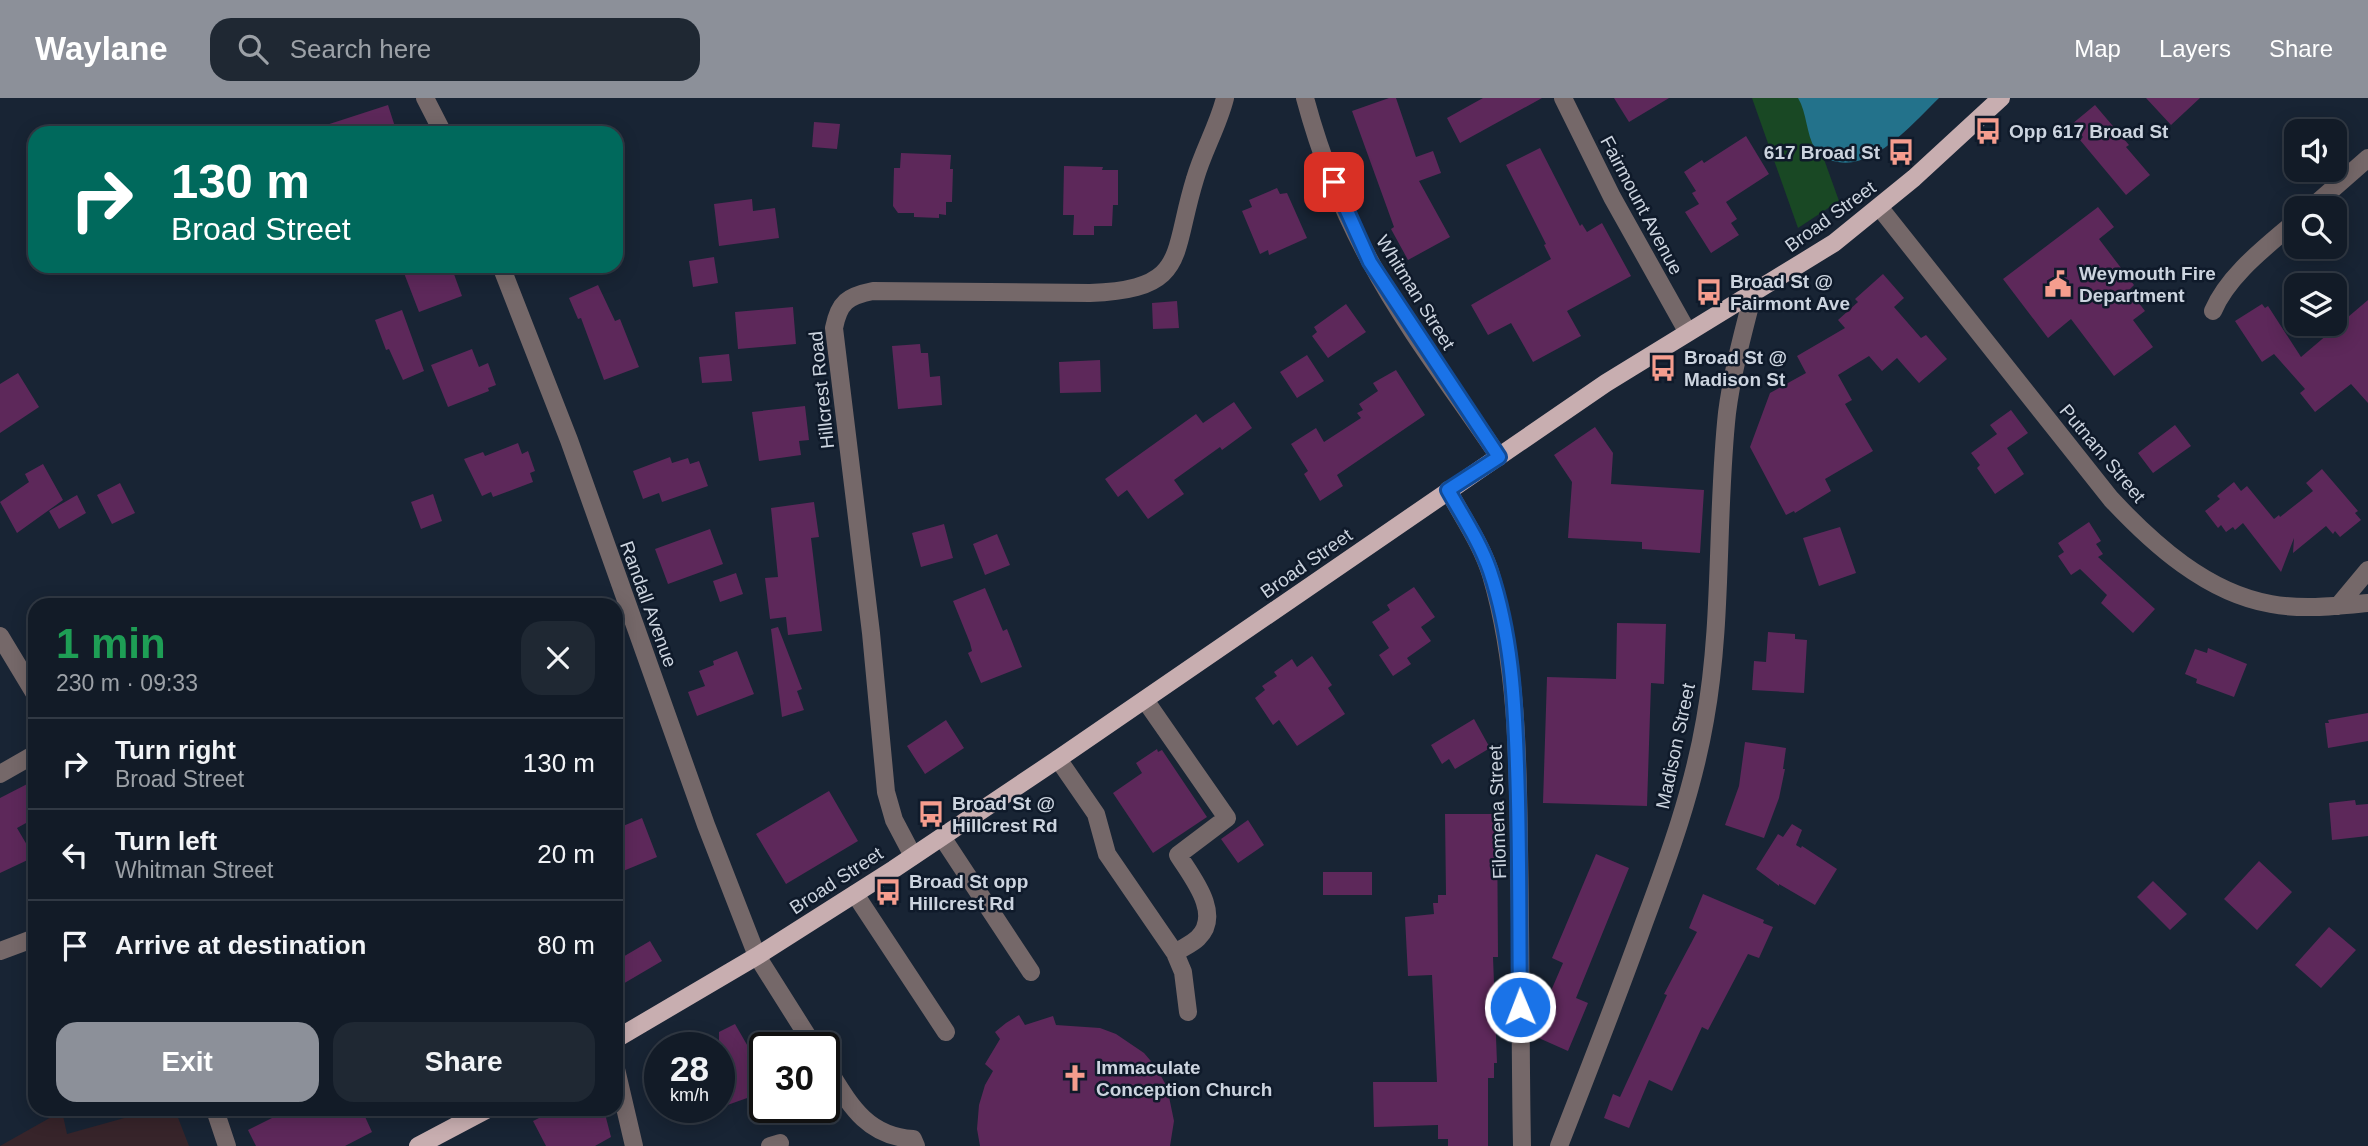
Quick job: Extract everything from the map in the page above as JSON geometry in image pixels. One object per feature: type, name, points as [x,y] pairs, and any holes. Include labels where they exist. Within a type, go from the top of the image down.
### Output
[{"type":"main road","name":"Broad Street","points":[[623,1035],[757,956],[855,894],[1145,700],[1606,383],[1833,243],[1880,208],[2001,98]]},
{"type":"main road","points":[[418,1146],[475,1116]]},
{"type":"street","points":[[425,98],[439,126]]},
{"type":"street","name":"Hillcrest Road","points":[[913,856],[894,821],[883,771],[872,633],[834,328],[837,311],[852,297],[873,291],[1090,293],[1124,292],[1142,288],[1166,271],[1176,255],[1200,162],[1225,98]]},
{"type":"street","name":"Whitman Street","points":[[1305,98],[1348,218],[1370,262],[1499,457]]},
{"type":"street","name":"Fairmount Avenue","points":[[1563,98],[1612,197],[1687,331]]},
{"type":"street","points":[[2325,196],[2368,158]]},
{"type":"street","name":"Putnam Street","points":[[1880,208],[2070,448],[2136,525],[2167,552],[2199,575],[2239,595],[2270,604],[2302,607],[2368,603]]},
{"type":"street","points":[[2213,311],[2226,289],[2284,232]]},
{"type":"street","name":"Randall Avenue","points":[[504,273],[569,440],[686,768],[757,956],[805,1032]]},
{"type":"street","name":"Madison Street","points":[[1559,1146],[1648,914],[1681,822],[1696,767],[1711,673],[1728,413],[1737,356],[1753,294]]},
{"type":"street","name":"Filomena Street","points":[[1448,490],[1480,548],[1490,573],[1501,615],[1514,704],[1520,853],[1522,1146]]},
{"type":"street","points":[[2338,606],[2368,570]]},
{"type":"street","points":[[0,636],[28,682]]},
{"type":"street","points":[[1145,700],[1227,818],[1178,855],[1200,890],[1208,911],[1206,927],[1199,937],[1175,953]]},
{"type":"street","points":[[0,774],[28,758]]},
{"type":"street","points":[[1058,759],[1096,814],[1107,854],[1175,953],[1184,972],[1188,1012]]},
{"type":"street","points":[[942,837],[1031,972]]},
{"type":"street","points":[[855,894],[946,1032]]},
{"type":"street","points":[[0,951],[28,941]]},
{"type":"street","points":[[840,1088],[852,1107],[864,1119],[896,1138],[913,1139],[916,1146]]},
{"type":"street","points":[[623,1099],[634,1146]]},
{"type":"street","points":[[217,1116],[227,1146]]},
{"type":"shaded area","points":[[53,1116],[63,1116],[67,1134],[132,1116],[177,1116],[189,1146],[0,1146]]},
{"type":"green space","points":[[1752,98],[1802,98],[1839,201],[1798,228]]},
{"type":"water","points":[[1798,98],[1939,98],[1880,151],[1852,162],[1838,162],[1822,157],[1817,152]]},
{"type":"building","points":[[1396,98],[1416,157],[1433,151],[1441,173],[1419,181],[1450,237],[1408,260],[1391,229],[1394,227],[1352,111]]},
{"type":"building","points":[[1483,98],[1542,98],[1460,143],[1447,118]]},
{"type":"building","points":[[1614,98],[1669,98],[1629,122]]},
{"type":"building","points":[[2146,98],[2200,98],[2171,125]]},
{"type":"building","points":[[388,105],[395,126],[323,126]]},
{"type":"building","points":[[2095,105],[2150,175],[2126,195],[2080,140],[2083,137],[2072,124]]},
{"type":"building","points":[[814,122],[840,124],[837,149],[812,147]]},
{"type":"building","points":[[1746,136],[1769,174],[1726,202],[1737,219],[1731,223],[1739,235],[1711,253],[1685,212],[1699,204],[1692,193],[1696,191],[1684,172],[1702,160],[1704,163]]},
{"type":"building","points":[[1540,148],[1580,226],[1582,224],[1587,232],[1602,223],[1631,276],[1567,311],[1581,336],[1533,362],[1511,323],[1488,335],[1471,305],[1551,259],[1506,165]]},
{"type":"building","points":[[901,153],[951,155],[952,202],[946,202],[946,215],[939,214],[939,218],[914,217],[914,213],[898,213],[893,206],[894,168],[900,168]]},
{"type":"building","points":[[1064,166],[1118,170],[1118,205],[1113,205],[1112,226],[1094,226],[1094,235],[1073,235],[1074,215],[1063,215]]},
{"type":"building","points":[[1277,188],[1280,194],[1287,193],[1307,238],[1269,255],[1268,250],[1260,254],[1242,211],[1252,207],[1249,200]]},
{"type":"building","points":[[752,199],[753,211],[775,208],[779,238],[719,246],[714,204]]},
{"type":"building","points":[[2098,207],[2114,227],[2099,239],[2134,285],[2129,290],[2145,311],[2133,320],[2153,347],[2114,376],[2071,319],[2048,338],[2003,279]]},
{"type":"building","points":[[714,257],[718,283],[693,287],[689,261]]},
{"type":"building","points":[[404,273],[454,273],[462,296],[419,312]]},
{"type":"building","points":[[1883,274],[1904,298],[1894,307],[1921,338],[1926,335],[1947,359],[1919,383],[1897,358],[1882,371],[1869,356],[1838,375],[1852,400],[1845,404],[1873,451],[1825,479],[1831,491],[1795,513],[1794,511],[1786,515],[1750,447],[1770,393],[1806,373],[1797,356],[1845,328],[1838,320],[1858,302],[1855,299]]},
{"type":"building","points":[[598,285],[615,321],[620,319],[639,367],[604,380],[581,318],[578,319],[569,298]]},
{"type":"building","points":[[2368,300],[2368,403],[2351,384],[2315,412],[2300,393],[2305,389],[2274,354],[2262,362],[2235,321],[2262,304],[2265,308],[2268,306],[2284,331],[2284,336],[2287,336],[2301,357],[2326,336],[2347,336],[2347,318]]},
{"type":"building","points":[[1177,301],[1179,328],[1153,329],[1152,303]]},
{"type":"building","points":[[1346,304],[1366,332],[1328,358],[1312,336],[1317,332],[1314,327]]},
{"type":"building","points":[[793,307],[796,344],[738,349],[735,312]]},
{"type":"building","points":[[402,310],[424,371],[403,380],[389,349],[386,350],[375,320]]},
{"type":"building","points":[[920,344],[921,353],[928,353],[930,377],[940,376],[942,405],[898,409],[892,346]]},
{"type":"building","points":[[472,349],[479,367],[488,363],[496,385],[488,388],[489,391],[448,407],[431,365]]},
{"type":"building","points":[[729,354],[732,381],[702,383],[699,357]]},
{"type":"building","points":[[1307,355],[1324,381],[1297,398],[1280,372]]},
{"type":"building","points":[[1100,360],[1101,392],[1060,393],[1059,362]]},
{"type":"building","points":[[1396,370],[1425,415],[1337,475],[1343,486],[1320,501],[1304,474],[1308,471],[1291,444],[1316,428],[1324,442],[1361,418],[1357,413],[1363,410],[1359,404],[1378,391],[1373,383]]},
{"type":"building","points":[[18,373],[39,407],[0,433],[0,384]]},
{"type":"building","points":[[1234,402],[1252,428],[1174,480],[1184,494],[1148,519],[1127,490],[1118,497],[1105,479],[1196,414],[1203,423]]},
{"type":"building","points":[[805,406],[809,440],[799,441],[801,455],[759,461],[752,412]]},
{"type":"building","points":[[2011,410],[2028,433],[2007,448],[2024,474],[1995,494],[1977,468],[1980,465],[1971,453],[1997,434],[1990,425]]},
{"type":"building","points":[[2175,425],[2191,446],[2153,473],[2138,453]]},
{"type":"building","points":[[1595,427],[1613,453],[1611,484],[1704,490],[1700,553],[1642,549],[1642,542],[1568,538],[1572,482],[1554,455]]},
{"type":"building","points":[[518,443],[522,454],[528,451],[535,471],[530,473],[533,482],[493,497],[491,492],[482,496],[464,459],[483,452],[485,456]]},
{"type":"building","points":[[670,457],[672,463],[688,458],[690,464],[699,461],[708,486],[662,502],[659,493],[643,499],[633,471]]},
{"type":"building","points":[[43,464],[63,500],[17,533],[0,502],[29,482],[25,474]]},
{"type":"building","points":[[2322,469],[2358,511],[2355,513],[2361,520],[2340,537],[2326,526],[2293,553],[2294,538],[2281,572],[2243,523],[2235,530],[2233,527],[2226,532],[2221,525],[2218,528],[2205,511],[2220,499],[2217,496],[2234,482],[2241,491],[2247,486],[2274,519],[2279,515],[2280,517],[2313,491],[2306,483]]},
{"type":"building","points":[[120,483],[135,513],[112,524],[97,495]]},
{"type":"building","points":[[433,494],[442,521],[421,529],[411,502]]},
{"type":"building","points":[[77,495],[86,513],[59,529],[49,511]]},
{"type":"building","points":[[814,502],[819,537],[811,538],[822,631],[788,635],[786,617],[770,619],[765,578],[778,577],[771,508]]},
{"type":"building","points":[[2089,522],[2101,541],[2096,544],[2103,554],[2098,557],[2155,609],[2133,633],[2101,603],[2107,595],[2080,569],[2071,575],[2058,556],[2064,552],[2058,543]]},
{"type":"building","points":[[944,524],[953,558],[921,567],[912,533]]},
{"type":"building","points":[[1840,527],[1856,573],[1819,586],[1803,538]]},
{"type":"building","points":[[710,529],[723,564],[668,584],[655,549]]},
{"type":"building","points":[[997,534],[1010,565],[985,575],[973,544]]},
{"type":"building","points":[[736,573],[743,594],[720,602],[713,581]]},
{"type":"building","points":[[1414,587],[1435,617],[1421,627],[1431,641],[1407,658],[1411,664],[1393,676],[1379,655],[1389,648],[1372,622],[1390,610],[1387,605]]},
{"type":"building","points":[[985,588],[1003,631],[1007,629],[1022,667],[981,683],[968,653],[972,651],[970,643],[953,601]]},
{"type":"building","points":[[1617,623],[1666,624],[1664,684],[1651,683],[1647,806],[1543,803],[1547,677],[1616,679]]},
{"type":"building","points":[[778,627],[802,689],[797,691],[804,710],[782,717],[771,629]]},
{"type":"building","points":[[1768,632],[1795,634],[1795,639],[1807,640],[1804,693],[1752,690],[1754,661],[1766,662]]},
{"type":"building","points":[[2208,648],[2247,664],[2234,697],[2196,683],[2197,679],[2185,674],[2195,649],[2207,653]]},
{"type":"building","points":[[737,651],[754,694],[697,716],[688,692],[705,686],[699,671],[714,665],[713,661]]},
{"type":"building","points":[[1312,656],[1332,685],[1328,688],[1345,714],[1297,746],[1279,720],[1273,725],[1255,698],[1265,690],[1262,686],[1277,676],[1274,672],[1292,659],[1297,667]]},
{"type":"building","points":[[2368,713],[2368,741],[2328,748],[2325,723],[2329,723],[2328,720]]},
{"type":"building","points":[[1474,719],[1490,748],[1455,769],[1449,759],[1442,764],[1431,745]]},
{"type":"building","points":[[946,720],[964,748],[925,774],[907,746]]},
{"type":"building","points":[[1745,742],[1786,748],[1779,798],[1764,838],[1725,825],[1739,786]]},
{"type":"building","points":[[1157,749],[1158,752],[1162,750],[1207,817],[1153,853],[1113,793],[1142,773],[1136,763]]},
{"type":"building","points":[[28,784],[28,822],[17,828],[28,847],[28,860],[0,873],[0,798]]},
{"type":"building","points":[[829,791],[858,841],[786,884],[756,834]]},
{"type":"building","points":[[2355,800],[2356,805],[2368,804],[2368,836],[2332,840],[2329,803]]},
{"type":"building","points":[[1445,814],[1497,814],[1498,957],[1493,957],[1497,1063],[1494,1063],[1494,1078],[1488,1078],[1488,1146],[1448,1146],[1448,1139],[1438,1139],[1438,1125],[1374,1127],[1373,1082],[1437,1082],[1432,975],[1408,976],[1405,917],[1434,914],[1433,903],[1438,903],[1438,895],[1446,895]]},
{"type":"building","points":[[642,818],[657,857],[623,871],[623,826]]},
{"type":"building","points":[[1248,820],[1264,845],[1238,863],[1221,839]]},
{"type":"building","points":[[1792,824],[1802,830],[1796,845],[1801,848],[1802,846],[1837,869],[1815,905],[1779,886],[1756,869],[1778,834],[1783,837]]},
{"type":"building","points":[[1596,854],[1629,868],[1576,998],[1588,1003],[1568,1051],[1532,1035],[1563,963],[1552,958]]},
{"type":"building","points":[[2259,861],[2292,892],[2257,930],[2224,899]]},
{"type":"building","points":[[1323,872],[1372,872],[1372,895],[1323,895]]},
{"type":"building","points":[[2153,881],[2187,914],[2170,930],[2137,897]]},
{"type":"building","points":[[1703,894],[1764,920],[1763,923],[1773,927],[1759,958],[1748,954],[1708,1030],[1702,1027],[1672,1091],[1649,1080],[1629,1128],[1604,1118],[1613,1094],[1620,1097],[1667,995],[1664,994],[1697,932],[1689,928]]},
{"type":"building","points":[[2329,927],[2356,950],[2321,988],[2295,965]]},
{"type":"building","points":[[650,941],[662,961],[623,984],[623,957]]},
{"type":"building","name":"Immaculate Conception Church","points":[[1019,1015],[1025,1025],[1053,1016],[1056,1025],[1100,1028],[1116,1034],[1144,1053],[1167,1087],[1174,1121],[1170,1146],[980,1146],[977,1129],[979,1105],[993,1071],[985,1064],[1000,1039],[995,1032]]},
{"type":"building","points":[[735,1024],[749,1048],[749,1097],[735,1102],[735,1032],[719,1032]]},
{"type":"building","points":[[276,1116],[365,1116],[372,1132],[345,1146],[256,1146],[248,1130]]},
{"type":"building","points":[[543,1116],[606,1116],[611,1137],[595,1146],[546,1146],[533,1121]]},
{"type":"place","name":"Opp 617 Broad St","points":[[1988,131]]},
{"type":"place","name":"617 Broad St","points":[[1901,152]]},
{"type":"place","name":"Weymouth Fire Department","points":[[2058,284]]},
{"type":"place","name":"Broad St @ Fairmont Ave","points":[[1709,292]]},
{"type":"place","name":"Broad St @ Madison St","points":[[1663,368]]},
{"type":"place","name":"Broad St @ Hillcrest Rd","points":[[931,814]]},
{"type":"place","name":"Broad St opp Hillcrest Rd","points":[[888,892]]},
{"type":"place","name":"Immaculate Conception Church","points":[[1075,1078]]},
{"type":"route","points":[[1334,182],[1348,218],[1392,299],[1499,457],[1448,490],[1480,548],[1490,573],[1508,653],[1514,704],[1519,813],[1520,1007]]}]
